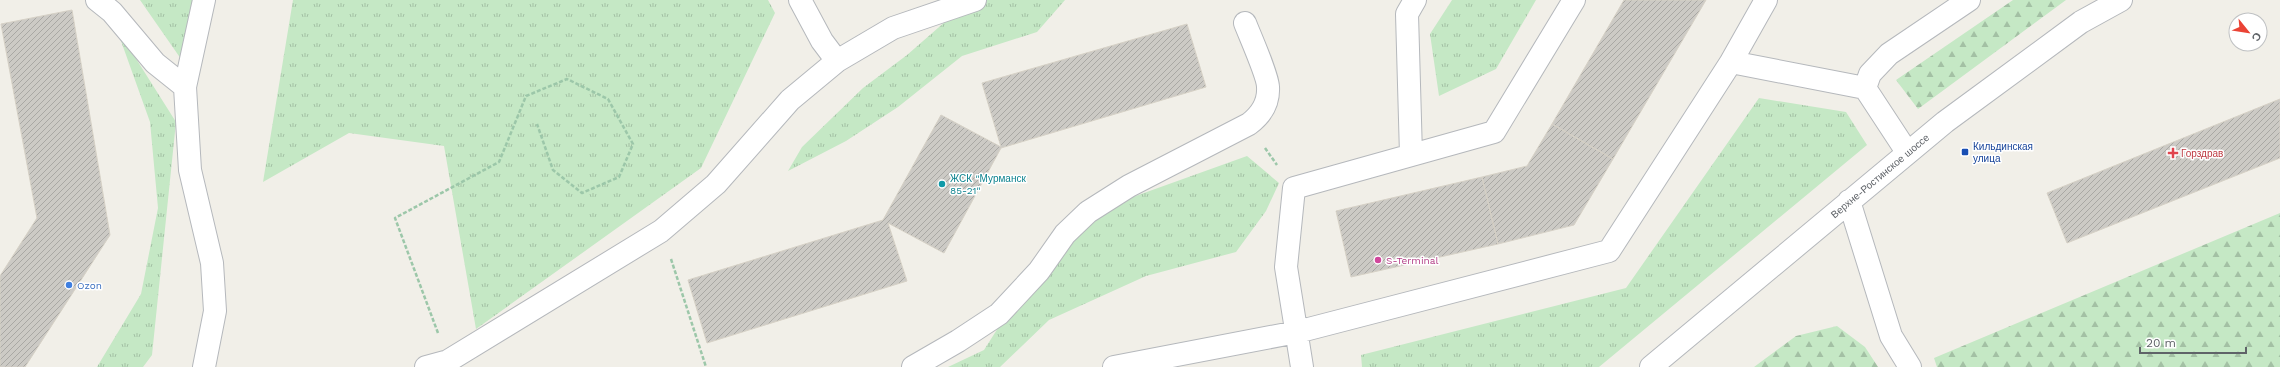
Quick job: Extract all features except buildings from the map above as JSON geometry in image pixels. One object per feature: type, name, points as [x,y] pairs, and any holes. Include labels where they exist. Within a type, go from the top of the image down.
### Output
[{"type":"street","points":[[97,0],[112,12],[155,63],[185,87]]},
{"type":"street","points":[[204,0],[185,87],[190,170],[212,263],[215,311],[204,367]]},
{"type":"street","points":[[800,0],[818,35],[837,61]]},
{"type":"street","points":[[426,367],[450,364],[661,231],[716,184],[790,100],[837,61],[893,28],[975,0]]},
{"type":"street","points":[[1411,155],[1407,14],[1416,0]]},
{"type":"street","points":[[1302,367],[1286,267],[1294,188],[1494,132],[1574,0]]},
{"type":"street","points":[[1114,367],[1297,332],[1609,251],[1731,62],[1766,0]]},
{"type":"street","points":[[1865,88],[1870,74],[1889,54],[1968,0]]},
{"type":"street","name":"Верхне-Ростинское шоссе","points":[[1651,367],[1944,122],[2081,22],[2121,0]]},
{"type":"street","points":[[913,367],[958,341],[999,314],[1039,271],[1065,234],[1088,212],[1129,186],[1249,124],[1259,117],[1266,102],[1269,86],[1245,23]]},
{"type":"street","points":[[1731,62],[1865,88],[1907,152]]},
{"type":"street","points":[[1849,201],[1891,336],[1910,367]]},
{"type":"path","points":[[450,364],[395,218],[499,162],[526,96],[567,79],[608,99],[633,144],[620,177],[582,192],[553,170],[537,124]]},
{"type":"path","points":[[1249,124],[1294,188]]},
{"type":"path","points":[[681,287],[706,367]]},
{"type":"green space","points":[[140,0],[193,0],[181,59]]},
{"type":"green space","points":[[293,0],[768,0],[775,13],[701,168],[476,329],[444,146],[349,133],[263,182]]},
{"type":"green space","points":[[970,0],[1065,0],[1037,32],[962,56],[898,107],[846,141],[788,171],[802,147],[863,88],[907,55]]},
{"type":"green space","points":[[1452,0],[1536,0],[1496,69],[1439,96],[1430,34]]},
{"type":"green space","points":[[2013,0],[2066,0],[1918,109],[1896,80]]},
{"type":"green space","points":[[116,27],[176,122],[152,355],[143,367],[97,367],[141,294],[158,208],[150,122]]},
{"type":"green space","points":[[1759,98],[1846,112],[1867,145],[1599,367],[1362,367],[1361,355],[1626,288]]},
{"type":"green space","points":[[1247,156],[1279,183],[1266,211],[1236,252],[1146,276],[1049,320],[1000,367],[948,367],[984,350],[1066,221]]},
{"type":"green space","points":[[2280,213],[2280,367],[1937,367],[1934,358]]},
{"type":"green space","points":[[1837,326],[1865,347],[1878,367],[1754,367],[1796,336]]},
{"type":"place","name":"Кильдинская улица","points":[[1965,152]]},
{"type":"place","name":"Горздрав","points":[[2173,153]]},
{"type":"place","name":"ЖСК \"Мурманск 85-21\"","points":[[942,184]]},
{"type":"place","name":"S-Terminal","points":[[1378,260]]},
{"type":"place","name":"Ozon","points":[[69,285]]}]
